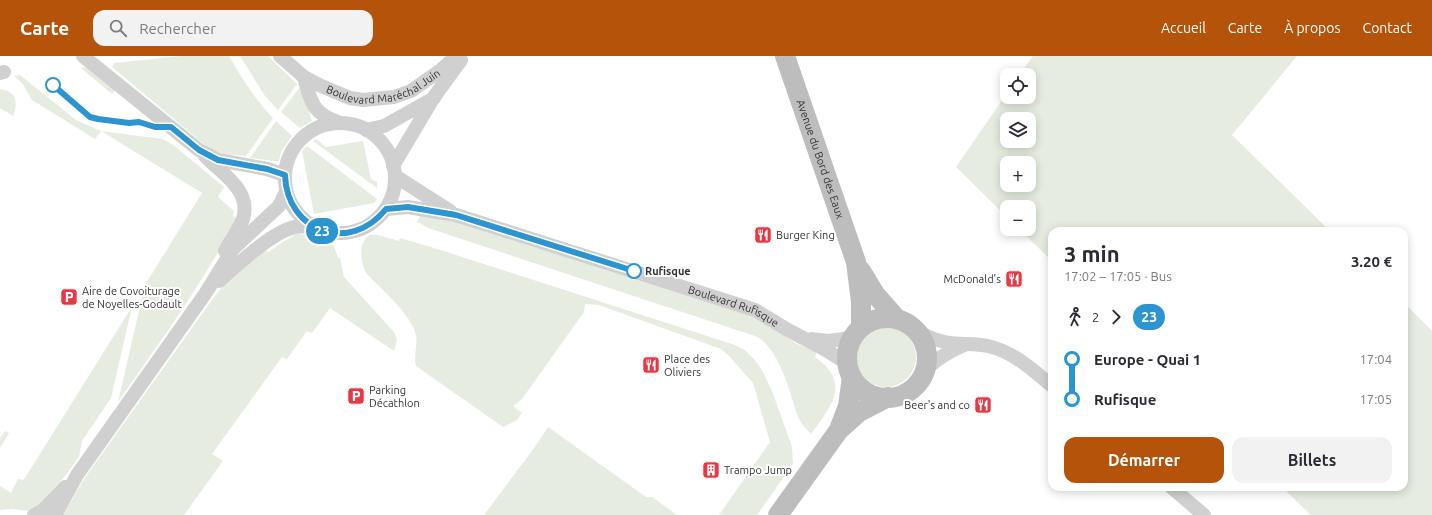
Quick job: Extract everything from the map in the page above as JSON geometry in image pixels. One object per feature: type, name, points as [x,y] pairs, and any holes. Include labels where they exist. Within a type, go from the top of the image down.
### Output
[{"type":"street","points":[[83,56],[199,150],[216,168],[233,182],[243,198],[243,218],[228,244],[205,294]]},
{"type":"street","name":"Boulevard Maréchal Juin","points":[[280,56],[304,77],[350,98],[363,100],[394,97],[411,91],[458,56]]},
{"type":"street","points":[[394,171],[434,97],[464,56]]},
{"type":"street","name":"Avenue du Bord des Eaux","points":[[785,56],[856,262],[875,294],[897,319]]},
{"type":"street","name":"Boulevard Maréchal Juin","points":[[304,77],[314,107],[328,119],[343,124]]},
{"type":"street","points":[[366,130],[384,126],[434,97]]},
{"type":"street","points":[[205,294],[239,263],[266,242],[296,226],[314,228],[329,233],[340,234],[351,233],[373,223],[386,209],[393,193],[394,171],[386,148],[375,136],[366,130],[355,125],[328,124],[319,127],[303,137],[290,154],[285,175],[286,192],[292,207],[308,224],[314,228]]},
{"type":"street","points":[[199,150],[218,160],[267,169],[285,175]]},
{"type":"street","name":"Boulevard Rufisque","points":[[394,171],[456,215]]},
{"type":"street","points":[[55,515],[77,475],[205,294],[233,249],[279,206],[286,192]]},
{"type":"street","name":"Boulevard Rufisque","points":[[386,209],[408,207],[456,215],[755,310],[826,350],[850,371]]},
{"type":"street","name":"Avenue du Bord des Eaux","points":[[856,262],[861,302],[857,332]]},
{"type":"street","points":[[778,515],[838,430],[848,406],[850,371],[848,348],[857,332],[874,320],[885,318],[897,319],[931,338],[945,342],[989,347],[1002,351],[1018,359],[1048,383]]},
{"type":"street","points":[[838,430],[859,412],[888,398],[900,395],[910,390],[919,381],[924,371],[926,350],[923,340],[917,331]]},
{"type":"street","name":"Boulevard Rufisque","points":[[803,338],[828,341],[857,332]]},
{"type":"street","points":[[924,371],[946,353],[967,344]]},
{"type":"street","points":[[850,371],[859,386],[867,392],[888,398]]},
{"type":"street","points":[[34,515],[43,510],[77,475]]},
{"type":"street","points":[[1176,491],[1204,515]]},
{"type":"shaded area","points":[[181,56],[229,56],[260,104],[273,118],[246,156],[224,154],[213,151],[112,67],[114,63]]},
{"type":"shaded area","points":[[240,56],[268,56],[297,84],[278,110],[265,96]]},
{"type":"shaded area","points":[[1033,56],[1297,56],[1232,135],[1326,227],[1048,227],[1048,257],[1026,236],[1036,236],[1036,200],[1000,200],[1000,210],[956,167],[1000,103],[1036,104],[1036,68],[1024,68]]},
{"type":"shaded area","points":[[87,67],[115,90],[112,94],[81,68]]},
{"type":"shaded area","points":[[20,75],[76,120],[101,131],[95,139],[32,100],[23,84],[14,76]]},
{"type":"shaded area","points":[[300,87],[303,91],[312,121],[300,128],[281,112]]},
{"type":"shaded area","points":[[0,89],[10,92],[15,98],[16,107],[13,116],[0,108]]},
{"type":"shaded area","points":[[276,121],[292,136],[281,152],[279,161],[250,158]]},
{"type":"shaded area","points":[[101,131],[162,139],[172,144],[224,187],[218,197],[234,211],[233,216],[237,218],[210,266],[165,335],[118,402],[145,285],[202,193]]},
{"type":"shaded area","points":[[316,139],[326,147],[363,141],[371,179],[377,182],[377,188],[313,141]]},
{"type":"shaded area","points":[[307,146],[377,199],[374,203],[314,214],[302,151]]},
{"type":"shaded area","points":[[421,214],[448,218],[749,315],[764,322],[795,343],[817,352],[815,357],[833,376],[835,386],[831,405],[811,434],[799,419],[779,363],[766,344],[758,337],[431,229],[417,222]]},
{"type":"shaded area","points":[[298,233],[325,241],[334,246],[338,258],[340,258],[344,277],[394,332],[397,339],[394,351],[330,308],[312,333],[307,331],[287,359],[282,357],[212,454],[223,461],[184,515],[63,515],[84,479],[214,297],[226,283],[265,250],[268,252]]},
{"type":"shaded area","points":[[370,235],[378,235],[399,241],[400,238],[431,247],[735,345],[745,350],[755,360],[763,372],[772,391],[792,447],[793,464],[757,515],[719,515],[770,442],[753,383],[721,349],[599,305],[585,304],[584,312],[522,399],[513,406],[522,413],[517,420],[503,427],[416,366],[416,335],[409,319],[364,269],[361,253],[362,247],[363,242]]},
{"type":"shaded area","points":[[1408,307],[1432,331],[1432,515],[1311,515],[1286,491],[1408,491]]},
{"type":"shaded area","points":[[130,310],[111,398],[82,441],[79,457],[65,476],[39,504],[28,511],[12,509],[0,510],[0,486],[11,493],[18,479],[23,480],[25,478]]},
{"type":"shaded area","points":[[886,327],[902,332],[907,336],[911,341],[916,357],[911,373],[907,378],[902,382],[886,387],[870,382],[865,378],[861,373],[856,357],[861,341],[865,336],[870,332]]},
{"type":"shaded area","points":[[548,427],[646,497],[652,497],[677,515],[484,515]]},
{"type":"shaded area","points":[[5,431],[9,433],[0,448],[0,438]]},
{"type":"bus line","name":"23","points":[[53,85],[90,117],[129,123],[139,122],[155,127],[171,127],[199,150],[218,160],[267,169],[285,175],[286,192],[292,207],[308,224],[322,231],[340,234],[351,233],[373,223],[386,209],[408,207],[456,215],[634,271]]},
{"type":"place","name":"Burger King","points":[[763,235]]},
{"type":"place","name":"Rufisque","points":[[634,271]]},
{"type":"place","name":"McDonald's","points":[[1014,279]]},
{"type":"place","name":"Aire de Covoiturage de Noyelles-Godault","points":[[69,297]]},
{"type":"place","name":"Place des Oliviers","points":[[651,365]]},
{"type":"place","name":"Parking Décathlon","points":[[356,396]]},
{"type":"place","name":"Beer's and co","points":[[983,405]]},
{"type":"place","name":"Trampo Jump","points":[[711,470]]}]
